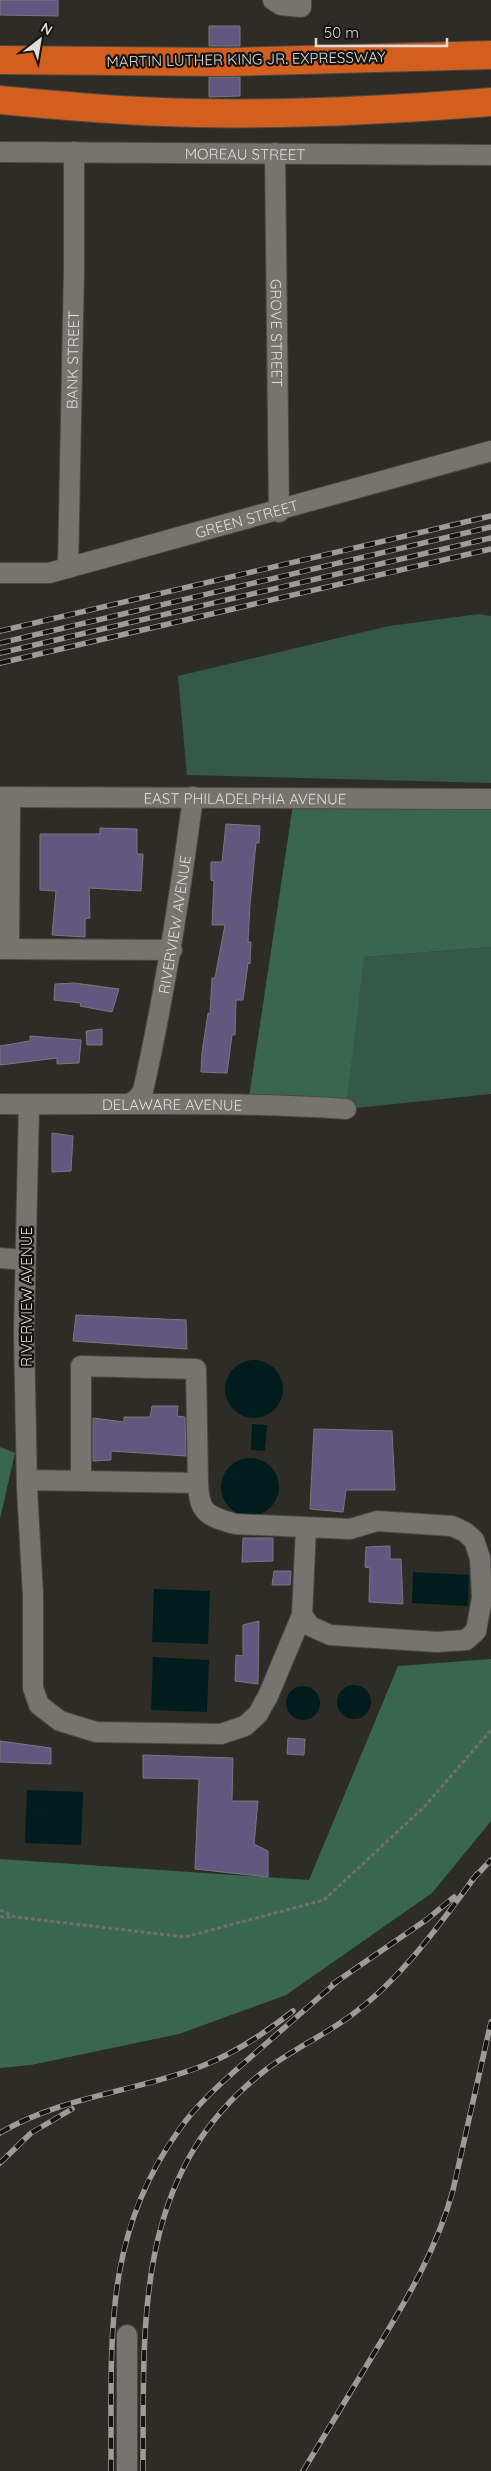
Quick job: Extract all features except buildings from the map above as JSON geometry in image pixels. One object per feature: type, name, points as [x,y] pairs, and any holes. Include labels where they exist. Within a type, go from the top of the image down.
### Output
[{"type":"highway","name":"MARTIN LUTHER KING JR. EXPRESSWAY","points":[[0,60],[225,62],[491,55]]},
{"type":"highway","points":[[0,100],[103,109],[242,114],[350,112],[491,102]]},
{"type":"street","points":[[274,0],[281,5],[301,7],[301,0]]},
{"type":"street","name":"MOREAU STREET","points":[[0,152],[491,155]]},
{"type":"street","name":"BANK STREET","points":[[68,568],[74,279],[74,152]]},
{"type":"street","name":"GROVE STREET","points":[[275,154],[278,512]]},
{"type":"street","name":"GREEN STREET","points":[[0,573],[49,574],[278,512],[491,451]]},
{"type":"street","name":"RIVERVIEW AVENUE","points":[[130,1104],[143,1091],[172,950],[193,797]]},
{"type":"street","points":[[5,798],[4,949],[172,950]]},
{"type":"street","name":"EAST PHILADELPHIA AVENUE","points":[[5,798],[491,799]]},
{"type":"street","name":"DELAWARE AVENUE","points":[[0,1104],[203,1102],[346,1109]]},
{"type":"street","name":"RIVERVIEW AVENUE","points":[[29,1104],[25,1260],[27,1485],[33,1595],[33,1688],[39,1705],[60,1721],[96,1732],[221,1734],[245,1726],[258,1714],[268,1696],[302,1615]]},
{"type":"street","points":[[0,1258],[25,1260]]},
{"type":"street","points":[[81,1481],[81,1366],[196,1369],[198,1503],[205,1513],[217,1519],[235,1524],[306,1528],[350,1529],[376,1521],[452,1526],[465,1532],[474,1540],[480,1558],[482,1598],[476,1631],[466,1640],[437,1642],[330,1635],[310,1626],[302,1615],[306,1528]]},
{"type":"street","points":[[27,1485],[81,1481],[198,1483]]},
{"type":"street","points":[[127,2334],[127,2471]]},
{"type":"path","points":[[0,1917],[185,1937],[324,1900],[424,1807],[491,1730]]},
{"type":"path","points":[[0,1910],[15,1918]]},
{"type":"green space","points":[[479,614],[491,616],[491,783],[187,775],[178,676],[389,626]]},
{"type":"green space","points":[[294,798],[491,807],[491,947],[364,957],[346,1109],[248,1104]]},
{"type":"green space","points":[[491,947],[491,1094],[346,1109],[363,957]]},
{"type":"green space","points":[[0,1447],[15,1453],[0,1519]]},
{"type":"green space","points":[[491,1659],[491,1821],[432,1893],[286,1995],[179,2034],[31,2065],[0,2068],[0,1859],[309,1880],[398,1666]]},
{"type":"water","points":[[248,1360],[260,1360],[275,1368],[283,1383],[283,1395],[275,1410],[260,1418],[248,1418],[233,1410],[225,1395],[225,1383],[233,1368]]},
{"type":"water","points":[[252,1424],[267,1425],[265,1451],[251,1450]]},
{"type":"water","points":[[244,1458],[256,1458],[271,1466],[279,1481],[279,1493],[271,1508],[256,1516],[244,1516],[229,1508],[221,1493],[221,1481],[229,1466]]},
{"type":"water","points":[[413,1572],[469,1575],[468,1606],[412,1603]]},
{"type":"water","points":[[154,1589],[210,1591],[208,1644],[152,1642]]},
{"type":"water","points":[[153,1657],[209,1660],[207,1712],[151,1710]]},
{"type":"water","points":[[354,1685],[361,1686],[366,1690],[370,1695],[370,1709],[366,1714],[361,1718],[354,1719],[347,1718],[342,1714],[338,1709],[337,1702],[338,1695],[342,1690],[347,1686]]},
{"type":"water","points":[[303,1686],[310,1687],[315,1691],[319,1696],[319,1710],[315,1715],[310,1719],[303,1720],[296,1719],[291,1715],[287,1710],[286,1703],[287,1696],[291,1691],[296,1687]]},
{"type":"water","points":[[27,1790],[83,1792],[81,1845],[25,1843]]},
{"type":"railway","points":[[0,631],[491,516]]},
{"type":"railway","points":[[0,643],[491,527]]},
{"type":"railway","points":[[0,653],[491,538]]},
{"type":"railway","points":[[0,663],[491,549]]},
{"type":"railway","points":[[472,1880],[491,1860]]},
{"type":"railway","points":[[143,2471],[144,2361],[147,2307],[155,2254],[168,2204],[190,2157],[221,2112],[263,2072],[349,2017],[386,1986],[418,1951],[477,1874]]},
{"type":"railway","points":[[333,1984],[426,1920],[454,1897]]},
{"type":"railway","points":[[111,2471],[112,2337],[116,2294],[123,2252],[136,2211],[154,2171],[179,2130],[204,2100],[233,2072],[339,1980]]},
{"type":"railway","points":[[0,2133],[24,2121],[74,2102],[177,2075],[215,2061],[250,2042],[293,2011]]},
{"type":"railway","points":[[303,2471],[399,2312],[439,2233],[453,2190],[491,2022]]},
{"type":"railway","points":[[0,2163],[31,2133],[72,2109]]}]
